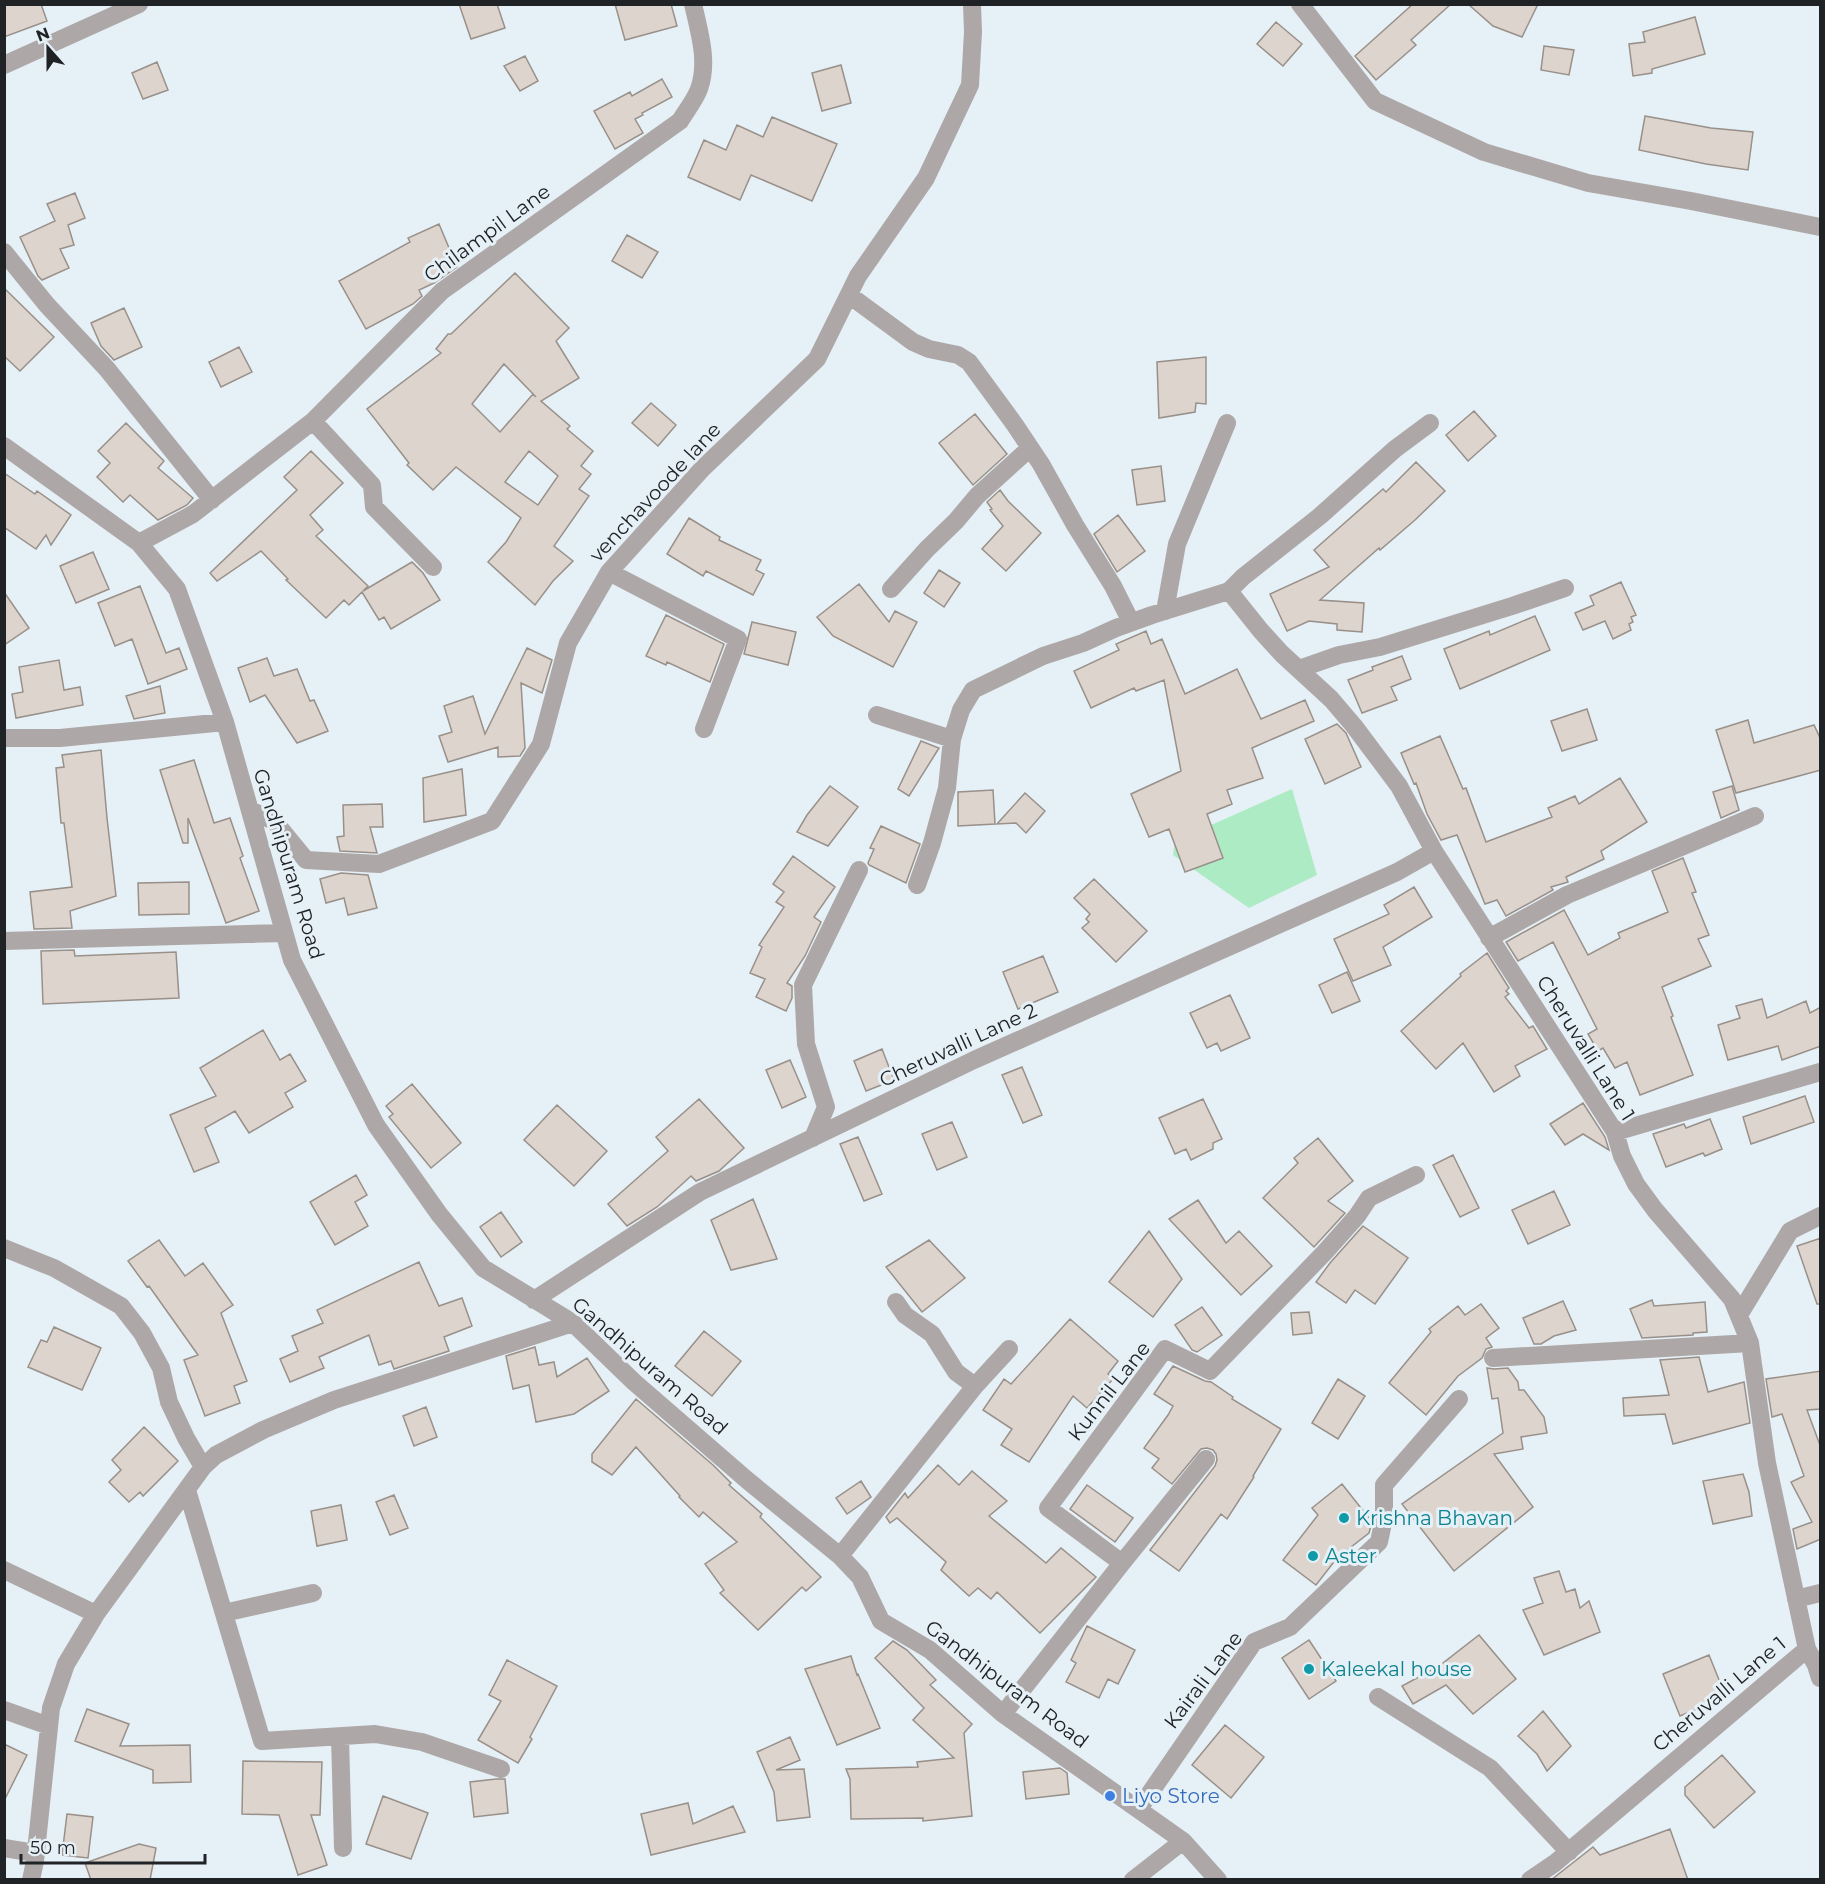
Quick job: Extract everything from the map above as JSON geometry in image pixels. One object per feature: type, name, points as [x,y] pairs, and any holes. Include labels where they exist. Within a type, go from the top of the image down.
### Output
[{"type":"street","points":[[4,65],[140,4]]},
{"type":"street","name":"Chilampil Lane","points":[[139,543],[193,514],[313,421],[442,291],[680,122],[699,88],[703,66],[702,45],[693,4]]},
{"type":"street","name":"venchavoode lane","points":[[250,810],[274,821],[306,860],[379,864],[492,821],[541,744],[568,644],[609,572],[702,469],[817,359],[858,276],[926,178],[970,85],[972,4]]},
{"type":"street","points":[[1300,4],[1375,101],[1485,152],[1588,183],[1821,227]]},
{"type":"street","points":[[4,252],[47,305],[107,369],[212,500]]},
{"type":"street","points":[[849,295],[913,342],[928,349],[964,358],[969,362],[1030,448],[1113,586],[1131,622]]},
{"type":"street","points":[[313,421],[372,485],[374,507],[433,567]]},
{"type":"street","points":[[1165,611],[1177,544],[1227,423]]},
{"type":"street","points":[[916,885],[932,843],[947,788],[952,740],[961,710],[973,690],[1043,656],[1083,643],[1131,622],[1229,591],[1243,577],[1320,516],[1395,449],[1430,423]]},
{"type":"street","name":"Gandhipuram Road","points":[[4,446],[139,543],[177,589],[225,722],[292,960],[376,1125],[439,1214],[483,1268],[573,1323],[634,1383],[840,1556],[860,1577],[880,1621],[930,1650],[1003,1714],[1183,1841],[1218,1880]]},
{"type":"street","points":[[891,589],[977,496],[1030,448]]},
{"type":"street","points":[[609,572],[738,639],[704,729]]},
{"type":"street","points":[[1299,669],[1339,655],[1389,644],[1565,588]]},
{"type":"street","name":"Cheruvalli Lane 1","points":[[1229,591],[1261,631],[1331,699],[1399,786],[1434,851],[1616,1132],[1622,1156],[1636,1184],[1654,1210],[1732,1299],[1750,1343],[1767,1463],[1807,1649],[1569,1852],[1530,1880]]},
{"type":"street","points":[[877,715],[952,740]]},
{"type":"street","points":[[4,738],[60,738],[225,722]]},
{"type":"street","points":[[1489,938],[1567,895],[1755,816]]},
{"type":"street","name":"Cheruvalli Lane 2","points":[[534,1300],[700,1191],[974,1060],[1396,872],[1434,851]]},
{"type":"street","points":[[813,1138],[826,1107],[806,1044],[803,985],[859,870]]},
{"type":"street","points":[[4,941],[284,933]]},
{"type":"street","points":[[1616,1132],[1821,1072]]},
{"type":"street","name":"Kunnil Lane","points":[[1122,1563],[1048,1508],[1165,1349],[1210,1371],[1358,1216],[1369,1198],[1416,1175]]},
{"type":"street","points":[[1739,1315],[1790,1231],[1821,1216]]},
{"type":"street","points":[[4,1248],[54,1268],[121,1306],[142,1333],[161,1368],[169,1402],[203,1467]]},
{"type":"street","points":[[896,1302],[904,1315],[932,1334],[956,1372],[975,1386]]},
{"type":"street","points":[[31,1880],[51,1708],[66,1664],[96,1614],[203,1467],[216,1455],[263,1430],[334,1400],[573,1323]]},
{"type":"street","points":[[1493,1358],[1750,1343]]},
{"type":"street","points":[[840,1556],[975,1386],[1009,1349]]},
{"type":"street","name":"Kairali Lane","points":[[1139,1809],[1254,1642],[1290,1627],[1379,1542],[1384,1518],[1384,1485],[1459,1399]]},
{"type":"street","points":[[1003,1714],[1206,1459]]},
{"type":"street","points":[[187,1490],[262,1741],[375,1734],[422,1742],[501,1769]]},
{"type":"street","points":[[4,1570],[96,1614]]},
{"type":"street","points":[[224,1613],[313,1593]]},
{"type":"street","points":[[1796,1599],[1821,1593]]},
{"type":"street","points":[[1807,1649],[1821,1678]]},
{"type":"street","points":[[1378,1697],[1490,1768],[1569,1852]]},
{"type":"street","points":[[4,1710],[49,1726]]},
{"type":"street","points":[[340,1737],[343,1848]]},
{"type":"street","points":[[1133,1880],[1183,1841]]},
{"type":"street","points":[[4,1848],[35,1853]]},
{"type":"green space","points":[[1292,789],[1317,875],[1249,908],[1173,855],[1175,841]]},
{"type":"building","points":[[4,4],[41,4],[47,21],[4,37]]},
{"type":"building","points":[[459,4],[497,4],[505,28],[471,39]]},
{"type":"building","points":[[615,4],[671,4],[677,26],[625,40]]},
{"type":"building","points":[[1413,4],[1451,4],[1411,40],[1416,45],[1376,80],[1355,56]]},
{"type":"building","points":[[1468,4],[1538,4],[1522,37],[1493,26]]},
{"type":"building","points":[[1695,17],[1705,54],[1652,69],[1652,73],[1633,76],[1629,44],[1645,42],[1643,32]]},
{"type":"building","points":[[1276,22],[1302,44],[1283,66],[1257,44]]},
{"type":"building","points":[[1544,46],[1574,50],[1569,75],[1541,70]]},
{"type":"building","points":[[525,56],[538,81],[520,91],[504,66]]},
{"type":"building","points":[[157,62],[168,90],[143,99],[132,73]]},
{"type":"building","points":[[841,65],[851,103],[822,111],[812,73]]},
{"type":"building","points":[[662,79],[672,97],[635,119],[643,133],[615,149],[594,111],[630,92],[632,96]]},
{"type":"building","points":[[1645,116],[1711,128],[1753,132],[1748,170],[1639,150]]},
{"type":"building","points":[[772,117],[837,144],[812,201],[751,175],[740,200],[688,177],[704,140],[726,150],[737,125],[763,137]]},
{"type":"building","points":[[75,193],[85,218],[68,225],[74,245],[60,249],[69,268],[42,280],[20,237],[55,221],[47,204]]},
{"type":"building","points":[[439,224],[457,267],[419,290],[422,296],[413,304],[366,329],[339,281],[410,242],[408,238]]},
{"type":"building","points":[[627,235],[658,252],[642,278],[612,261]]},
{"type":"building","points":[[515,273],[569,328],[556,341],[579,378],[541,401],[570,426],[567,429],[593,451],[581,466],[591,474],[579,489],[589,496],[554,546],[573,561],[553,581],[535,605],[488,562],[506,542],[521,518],[456,467],[433,490],[407,465],[409,463],[367,409],[441,353],[436,349],[448,334],[451,334]],"holes":[[[504,364],[536,397],[533,394],[500,432],[472,404]],[[529,451],[558,476],[538,505],[505,482]]]},
{"type":"building","points":[[4,288],[54,337],[20,371],[4,356]]},
{"type":"building","points":[[124,308],[142,347],[114,360],[101,346],[91,323]]},
{"type":"building","points":[[239,347],[252,372],[221,387],[209,362]]},
{"type":"building","points":[[1206,357],[1206,404],[1196,403],[1195,412],[1159,418],[1157,362]]},
{"type":"building","points":[[651,403],[676,425],[658,446],[632,423]]},
{"type":"building","points":[[1474,411],[1496,436],[1468,461],[1446,435]]},
{"type":"building","points":[[975,414],[1007,454],[973,485],[939,443]]},
{"type":"building","points":[[126,423],[164,461],[158,468],[193,498],[187,505],[158,520],[130,495],[123,502],[97,477],[110,463],[98,451]]},
{"type":"building","points":[[311,451],[343,483],[310,515],[323,530],[316,536],[368,586],[363,591],[412,562],[423,573],[440,600],[391,629],[384,617],[379,620],[362,592],[349,605],[344,600],[326,618],[286,580],[288,579],[261,551],[217,581],[210,573],[297,490],[284,477]]},
{"type":"building","points":[[1416,462],[1445,491],[1415,520],[1320,600],[1364,603],[1362,632],[1337,630],[1337,624],[1309,621],[1287,631],[1270,594],[1329,567],[1314,550],[1383,489],[1386,492]]},
{"type":"building","points":[[1161,466],[1165,501],[1137,505],[1132,470]]},
{"type":"building","points":[[4,473],[35,494],[37,491],[71,515],[51,545],[46,535],[36,549],[4,527]]},
{"type":"building","points":[[1000,490],[1008,501],[1041,533],[1006,571],[982,549],[1003,526],[990,510],[992,509],[987,502]]},
{"type":"building","points":[[1118,515],[1145,551],[1117,572],[1094,534]]},
{"type":"building","points":[[689,518],[720,537],[719,540],[761,560],[756,570],[764,574],[753,595],[706,571],[703,576],[667,554]]},
{"type":"building","points":[[93,552],[109,589],[76,603],[60,566]]},
{"type":"building","points":[[939,570],[960,583],[944,607],[924,593]]},
{"type":"building","points":[[1621,582],[1636,615],[1631,617],[1633,622],[1629,624],[1631,630],[1613,639],[1605,621],[1583,630],[1575,613],[1594,605],[1590,596]]},
{"type":"building","points":[[859,584],[889,622],[895,611],[917,622],[893,667],[833,636],[817,617]]},
{"type":"building","points":[[140,586],[166,653],[179,648],[187,669],[148,684],[132,639],[115,646],[98,603]]},
{"type":"building","points":[[4,592],[29,628],[4,645]]},
{"type":"building","points":[[666,615],[724,644],[710,682],[667,662],[666,665],[646,656]]},
{"type":"building","points":[[1535,616],[1550,650],[1460,689],[1444,649],[1489,631],[1490,635]]},
{"type":"building","points":[[752,622],[796,632],[788,665],[744,654]]},
{"type":"building","points":[[1146,631],[1151,644],[1162,639],[1185,694],[1237,669],[1261,719],[1305,700],[1314,721],[1252,748],[1263,778],[1227,790],[1232,804],[1207,814],[1223,858],[1185,872],[1169,829],[1149,837],[1131,794],[1181,771],[1164,680],[1136,691],[1134,688],[1091,708],[1074,671],[1119,650],[1116,644]]},
{"type":"building","points":[[527,648],[552,660],[542,693],[521,683],[525,748],[520,756],[498,757],[498,747],[448,762],[439,736],[452,732],[444,706],[473,696],[485,734]]},
{"type":"building","points":[[1402,656],[1411,679],[1391,687],[1397,700],[1362,713],[1348,680],[1373,670],[1372,667]]},
{"type":"building","points":[[267,658],[274,676],[297,669],[310,701],[314,700],[328,731],[297,743],[265,695],[250,702],[238,668]]},
{"type":"building","points":[[59,660],[64,690],[80,687],[83,705],[16,718],[12,694],[23,692],[19,667]]},
{"type":"building","points":[[160,686],[165,713],[134,719],[126,696]]},
{"type":"building","points":[[1587,709],[1597,740],[1562,751],[1551,721]]},
{"type":"building","points":[[1748,720],[1754,743],[1814,725],[1821,740],[1821,770],[1736,793],[1716,730]]},
{"type":"building","points":[[1337,724],[1346,733],[1361,767],[1325,784],[1305,739]]},
{"type":"building","points":[[1440,736],[1463,789],[1466,788],[1486,842],[1552,817],[1548,808],[1575,796],[1579,804],[1620,778],[1647,822],[1601,851],[1604,859],[1566,877],[1568,882],[1551,887],[1553,890],[1506,916],[1497,900],[1485,904],[1457,835],[1441,840],[1427,814],[1416,783],[1414,784],[1401,753]]},
{"type":"building","points":[[921,741],[939,748],[909,796],[898,789]]},
{"type":"building","points":[[101,750],[116,896],[70,911],[72,928],[34,929],[30,892],[72,887],[64,823],[61,823],[56,768],[64,767],[62,755]]},
{"type":"building","points":[[194,760],[214,823],[230,818],[243,856],[240,858],[259,911],[226,923],[188,818],[188,843],[183,843],[160,770]]},
{"type":"building","points":[[462,769],[466,815],[424,822],[423,778]]},
{"type":"building","points":[[830,786],[858,807],[828,846],[797,832]]},
{"type":"building","points":[[1732,786],[1739,810],[1721,818],[1713,792]]},
{"type":"building","points":[[993,790],[995,824],[958,826],[958,792]]},
{"type":"building","points":[[1025,793],[1045,811],[1026,833],[1016,823],[997,824]]},
{"type":"building","points":[[382,804],[383,827],[370,827],[377,853],[340,851],[337,837],[344,836],[343,805]]},
{"type":"building","points":[[881,826],[920,844],[906,883],[868,863],[874,849],[870,848]]},
{"type":"building","points":[[793,856],[835,887],[814,917],[821,922],[805,956],[787,983],[792,986],[792,998],[786,1011],[756,997],[765,979],[750,973],[762,947],[759,945],[784,907],[776,902],[784,892],[773,884]]},
{"type":"building","points":[[1683,858],[1696,892],[1692,893],[1709,935],[1698,939],[1711,966],[1662,987],[1693,1075],[1640,1095],[1627,1062],[1615,1068],[1603,1048],[1598,1051],[1588,1034],[1597,1029],[1553,942],[1518,961],[1506,942],[1564,910],[1588,955],[1620,938],[1618,933],[1668,912],[1652,871]]},
{"type":"building","points":[[341,873],[368,875],[377,908],[348,915],[344,898],[326,903],[320,879]]},
{"type":"building","points":[[1094,879],[1147,931],[1116,962],[1082,928],[1089,922],[1086,919],[1090,914],[1074,898]]},
{"type":"building","points":[[189,882],[189,914],[139,915],[138,883]]},
{"type":"building","points":[[1414,887],[1432,917],[1383,947],[1391,965],[1353,981],[1334,939],[1389,914],[1384,905]]},
{"type":"building","points":[[74,950],[75,956],[176,952],[179,998],[43,1004],[41,951]]},
{"type":"building","points":[[1487,953],[1509,988],[1506,991],[1509,994],[1505,997],[1529,1028],[1533,1026],[1547,1049],[1515,1066],[1520,1076],[1494,1092],[1463,1043],[1436,1069],[1401,1031],[1461,976],[1460,974]]},
{"type":"building","points":[[1043,956],[1058,992],[1018,1009],[1003,972]]},
{"type":"building","points":[[1347,972],[1360,1001],[1332,1013],[1319,985]]},
{"type":"building","points":[[1230,995],[1250,1038],[1221,1051],[1217,1043],[1207,1048],[1190,1013]]},
{"type":"building","points":[[1762,999],[1767,1018],[1806,1001],[1810,1013],[1821,1007],[1821,1046],[1782,1060],[1778,1046],[1728,1060],[1718,1025],[1740,1018],[1736,1006]]},
{"type":"building","points":[[263,1030],[280,1060],[290,1054],[306,1081],[285,1093],[293,1107],[249,1133],[235,1111],[205,1128],[219,1162],[194,1172],[170,1115],[216,1096],[200,1068]]},
{"type":"building","points":[[882,1049],[894,1080],[866,1091],[854,1061]]},
{"type":"building","points":[[790,1060],[806,1097],[782,1108],[766,1070]]},
{"type":"building","points":[[1022,1067],[1042,1115],[1023,1123],[1002,1075]]},
{"type":"building","points":[[412,1084],[461,1143],[431,1168],[389,1117],[393,1114],[386,1106]]},
{"type":"building","points":[[1805,1096],[1814,1122],[1751,1144],[1743,1117]]},
{"type":"building","points":[[699,1099],[744,1148],[719,1171],[696,1181],[691,1176],[657,1207],[627,1226],[608,1204],[668,1151],[656,1137]]},
{"type":"building","points":[[1203,1099],[1222,1139],[1213,1143],[1213,1149],[1191,1160],[1186,1149],[1175,1154],[1159,1118]]},
{"type":"building","points":[[1583,1103],[1605,1137],[1609,1150],[1583,1134],[1565,1145],[1550,1124]]},
{"type":"building","points":[[557,1105],[607,1151],[574,1186],[524,1140]]},
{"type":"building","points":[[1710,1119],[1722,1149],[1705,1156],[1703,1153],[1666,1167],[1653,1134],[1684,1124],[1686,1128]]},
{"type":"building","points":[[952,1122],[967,1157],[937,1170],[922,1134]]},
{"type":"building","points":[[858,1137],[882,1194],[864,1201],[840,1144]]},
{"type":"building","points":[[1318,1138],[1353,1181],[1328,1201],[1345,1213],[1314,1247],[1263,1198],[1298,1163],[1294,1158]]},
{"type":"building","points":[[1453,1155],[1479,1208],[1460,1217],[1433,1165]]},
{"type":"building","points":[[356,1175],[367,1195],[355,1202],[368,1226],[335,1245],[310,1202]]},
{"type":"building","points":[[1554,1191],[1570,1225],[1528,1244],[1512,1210]]},
{"type":"building","points":[[753,1199],[777,1259],[731,1270],[711,1220]]},
{"type":"building","points":[[1198,1200],[1226,1243],[1239,1231],[1272,1266],[1241,1295],[1169,1219]]},
{"type":"building","points":[[501,1212],[522,1242],[501,1257],[480,1227]]},
{"type":"building","points":[[1363,1226],[1408,1258],[1375,1304],[1355,1290],[1346,1303],[1316,1282]]},
{"type":"building","points":[[1149,1231],[1182,1279],[1153,1317],[1109,1282]]},
{"type":"building","points":[[1821,1238],[1821,1304],[1817,1304],[1797,1246]]},
{"type":"building","points":[[159,1240],[185,1276],[203,1263],[233,1305],[221,1313],[247,1381],[234,1386],[240,1403],[205,1416],[184,1360],[198,1355],[149,1286],[147,1287],[128,1261]]},
{"type":"building","points":[[929,1240],[965,1278],[922,1312],[886,1267]]},
{"type":"building","points":[[419,1262],[439,1306],[462,1298],[472,1326],[444,1337],[449,1351],[394,1369],[391,1361],[379,1365],[369,1335],[319,1357],[324,1368],[290,1382],[280,1359],[298,1351],[292,1336],[323,1323],[317,1310]]},
{"type":"building","points":[[1652,1300],[1654,1306],[1705,1302],[1707,1332],[1642,1338],[1630,1309]]},
{"type":"building","points":[[1563,1301],[1576,1330],[1554,1336],[1541,1344],[1534,1344],[1523,1318]]},
{"type":"building","points":[[1481,1304],[1499,1328],[1486,1338],[1492,1347],[1486,1349],[1482,1358],[1458,1376],[1426,1415],[1389,1383],[1431,1332],[1429,1329],[1458,1306],[1465,1315]]},
{"type":"building","points":[[1202,1307],[1222,1335],[1197,1352],[1192,1350],[1175,1325]]},
{"type":"building","points":[[1309,1312],[1312,1333],[1293,1335],[1291,1313]]},
{"type":"building","points":[[1070,1319],[1118,1361],[1108,1374],[1113,1379],[1087,1408],[1073,1396],[1029,1462],[1001,1445],[1012,1429],[983,1410],[1004,1379],[1011,1384]]},
{"type":"building","points":[[54,1327],[101,1348],[82,1390],[28,1367],[41,1340],[47,1342]]},
{"type":"building","points":[[704,1331],[741,1361],[712,1396],[675,1366]]},
{"type":"building","points":[[535,1347],[539,1365],[554,1362],[557,1377],[587,1358],[609,1391],[574,1414],[536,1422],[529,1385],[513,1389],[506,1356]]},
{"type":"building","points":[[1699,1357],[1708,1392],[1744,1382],[1750,1423],[1673,1444],[1665,1414],[1624,1416],[1623,1398],[1669,1395],[1660,1360]]},
{"type":"building","points":[[1173,1366],[1211,1382],[1233,1397],[1232,1399],[1281,1429],[1227,1519],[1221,1514],[1179,1571],[1150,1550],[1215,1466],[1217,1460],[1213,1450],[1201,1449],[1172,1484],[1152,1468],[1159,1459],[1144,1448],[1173,1406],[1154,1394]]},
{"type":"building","points":[[1487,1368],[1508,1368],[1518,1382],[1519,1390],[1524,1390],[1544,1417],[1547,1433],[1521,1437],[1523,1449],[1494,1454],[1533,1507],[1454,1571],[1402,1504],[1503,1433],[1498,1398],[1492,1399]]},
{"type":"building","points":[[1821,1371],[1821,1409],[1807,1410],[1821,1448],[1821,1539],[1797,1549],[1793,1529],[1812,1522],[1791,1482],[1804,1476],[1782,1414],[1772,1417],[1766,1379]]},
{"type":"building","points":[[1338,1379],[1365,1396],[1338,1439],[1312,1423]]},
{"type":"building","points":[[636,1399],[713,1465],[731,1483],[729,1485],[762,1514],[760,1517],[821,1577],[806,1591],[802,1587],[758,1630],[720,1593],[724,1590],[705,1564],[737,1542],[703,1512],[699,1517],[636,1447],[612,1475],[592,1462],[592,1454]]},
{"type":"building","points":[[426,1407],[437,1437],[414,1446],[403,1416]]},
{"type":"building","points":[[144,1427],[178,1461],[143,1496],[140,1492],[129,1502],[109,1482],[121,1470],[112,1460]]},
{"type":"building","points":[[938,1465],[959,1485],[972,1471],[1007,1501],[989,1516],[1046,1563],[1061,1548],[1096,1577],[1040,1633],[997,1592],[991,1599],[978,1588],[969,1596],[941,1570],[946,1562],[897,1518],[890,1523],[886,1517],[905,1493],[908,1498]]},
{"type":"building","points":[[1743,1474],[1749,1492],[1752,1516],[1713,1524],[1703,1481]]},
{"type":"building","points":[[861,1481],[871,1497],[847,1514],[836,1498]]},
{"type":"building","points":[[1342,1484],[1372,1522],[1369,1533],[1337,1558],[1316,1585],[1283,1560],[1318,1515],[1312,1508]]},
{"type":"building","points":[[1087,1485],[1133,1518],[1115,1542],[1070,1509]]},
{"type":"building","points":[[394,1495],[408,1528],[390,1535],[376,1502]]},
{"type":"building","points":[[341,1505],[347,1540],[317,1546],[311,1511]]},
{"type":"building","points":[[1559,1571],[1566,1592],[1575,1589],[1580,1608],[1589,1601],[1600,1632],[1544,1655],[1523,1610],[1543,1603],[1534,1578]]},
{"type":"building","points":[[1087,1626],[1135,1650],[1118,1684],[1108,1679],[1099,1698],[1066,1682],[1076,1663],[1071,1660]]},
{"type":"building","points":[[1479,1635],[1516,1679],[1473,1714],[1446,1685],[1413,1704],[1402,1686],[1439,1666]]},
{"type":"building","name":"Kaleekal house","points":[[1309,1640],[1336,1681],[1309,1699],[1282,1658]]},
{"type":"building","points":[[893,1641],[907,1650],[936,1680],[930,1685],[972,1724],[964,1733],[972,1816],[923,1821],[923,1818],[851,1819],[850,1779],[846,1769],[918,1767],[917,1762],[954,1758],[913,1720],[924,1708],[875,1658]]},
{"type":"building","points":[[1709,1655],[1726,1697],[1680,1716],[1663,1674]]},
{"type":"building","points":[[851,1656],[880,1728],[837,1745],[805,1669]]},
{"type":"building","points":[[507,1660],[557,1686],[518,1763],[478,1740],[501,1701],[489,1695]]},
{"type":"building","points":[[87,1709],[129,1724],[120,1746],[190,1745],[191,1782],[153,1783],[153,1770],[75,1741]]},
{"type":"building","points":[[1543,1711],[1571,1746],[1547,1771],[1537,1754],[1518,1736]]},
{"type":"building","points":[[1225,1725],[1264,1757],[1231,1798],[1192,1765]]},
{"type":"building","points":[[790,1737],[800,1760],[776,1770],[804,1769],[810,1817],[777,1821],[774,1792],[757,1752]]},
{"type":"building","points":[[4,1744],[27,1755],[4,1801]]},
{"type":"building","points":[[1722,1755],[1755,1792],[1714,1828],[1685,1795],[1685,1787]]},
{"type":"building","points":[[243,1761],[322,1762],[320,1815],[311,1815],[327,1865],[298,1875],[279,1815],[242,1814]]},
{"type":"building","points":[[1060,1768],[1067,1773],[1069,1794],[1026,1799],[1023,1772]]},
{"type":"building","points":[[505,1779],[508,1813],[474,1817],[470,1782]]},
{"type":"building","points":[[383,1796],[428,1813],[411,1859],[366,1844]]},
{"type":"building","points":[[688,1803],[693,1824],[733,1806],[745,1832],[651,1855],[641,1814]]},
{"type":"building","points":[[67,1814],[93,1817],[88,1858],[62,1855]]},
{"type":"building","points":[[1670,1829],[1688,1880],[1551,1880],[1593,1847],[1600,1855]]},
{"type":"building","points":[[139,1844],[156,1848],[150,1880],[91,1880],[85,1863]]},
{"type":"place","name":"Krishna Bhavan","points":[[1344,1518]]},
{"type":"place","name":"Aster","points":[[1313,1556]]},
{"type":"place","name":"Kaleekal house","points":[[1309,1669]]},
{"type":"place","name":"Liyo Store","points":[[1110,1796]]}]
